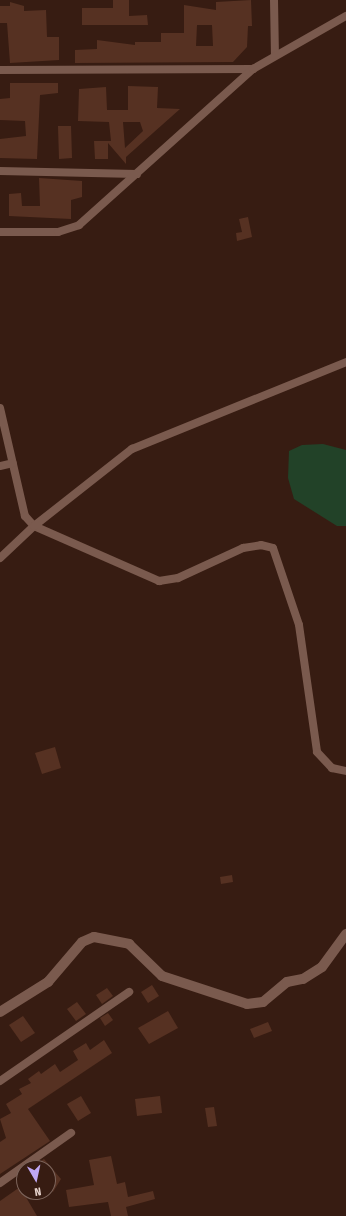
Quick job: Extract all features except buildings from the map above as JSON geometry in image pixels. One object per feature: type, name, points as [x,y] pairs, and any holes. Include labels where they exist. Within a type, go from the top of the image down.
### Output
[{"type":"street","points":[[274,0],[275,55]]},
{"type":"street","points":[[0,232],[71,230],[137,174],[253,68],[346,16]]},
{"type":"street","points":[[0,70],[253,68]]},
{"type":"street","points":[[0,171],[137,174]]},
{"type":"street","points":[[0,558],[34,526],[132,449],[346,362]]},
{"type":"street","points":[[0,408],[25,516],[34,526],[160,581],[178,578],[243,548],[261,544],[273,548],[299,625],[318,752],[332,768],[346,771]]},
{"type":"street","points":[[0,466],[13,463]]},
{"type":"street","points":[[0,1012],[48,982],[82,942],[94,937],[129,944],[162,976],[247,1004],[263,1002],[287,982],[303,979],[322,967],[346,934]]},
{"type":"street","points":[[0,1081],[129,992]]},
{"type":"street","points":[[0,1183],[71,1133]]},
{"type":"green space","points":[[323,444],[346,450],[346,526],[337,526],[294,499],[288,478],[289,451],[302,445]]}]
